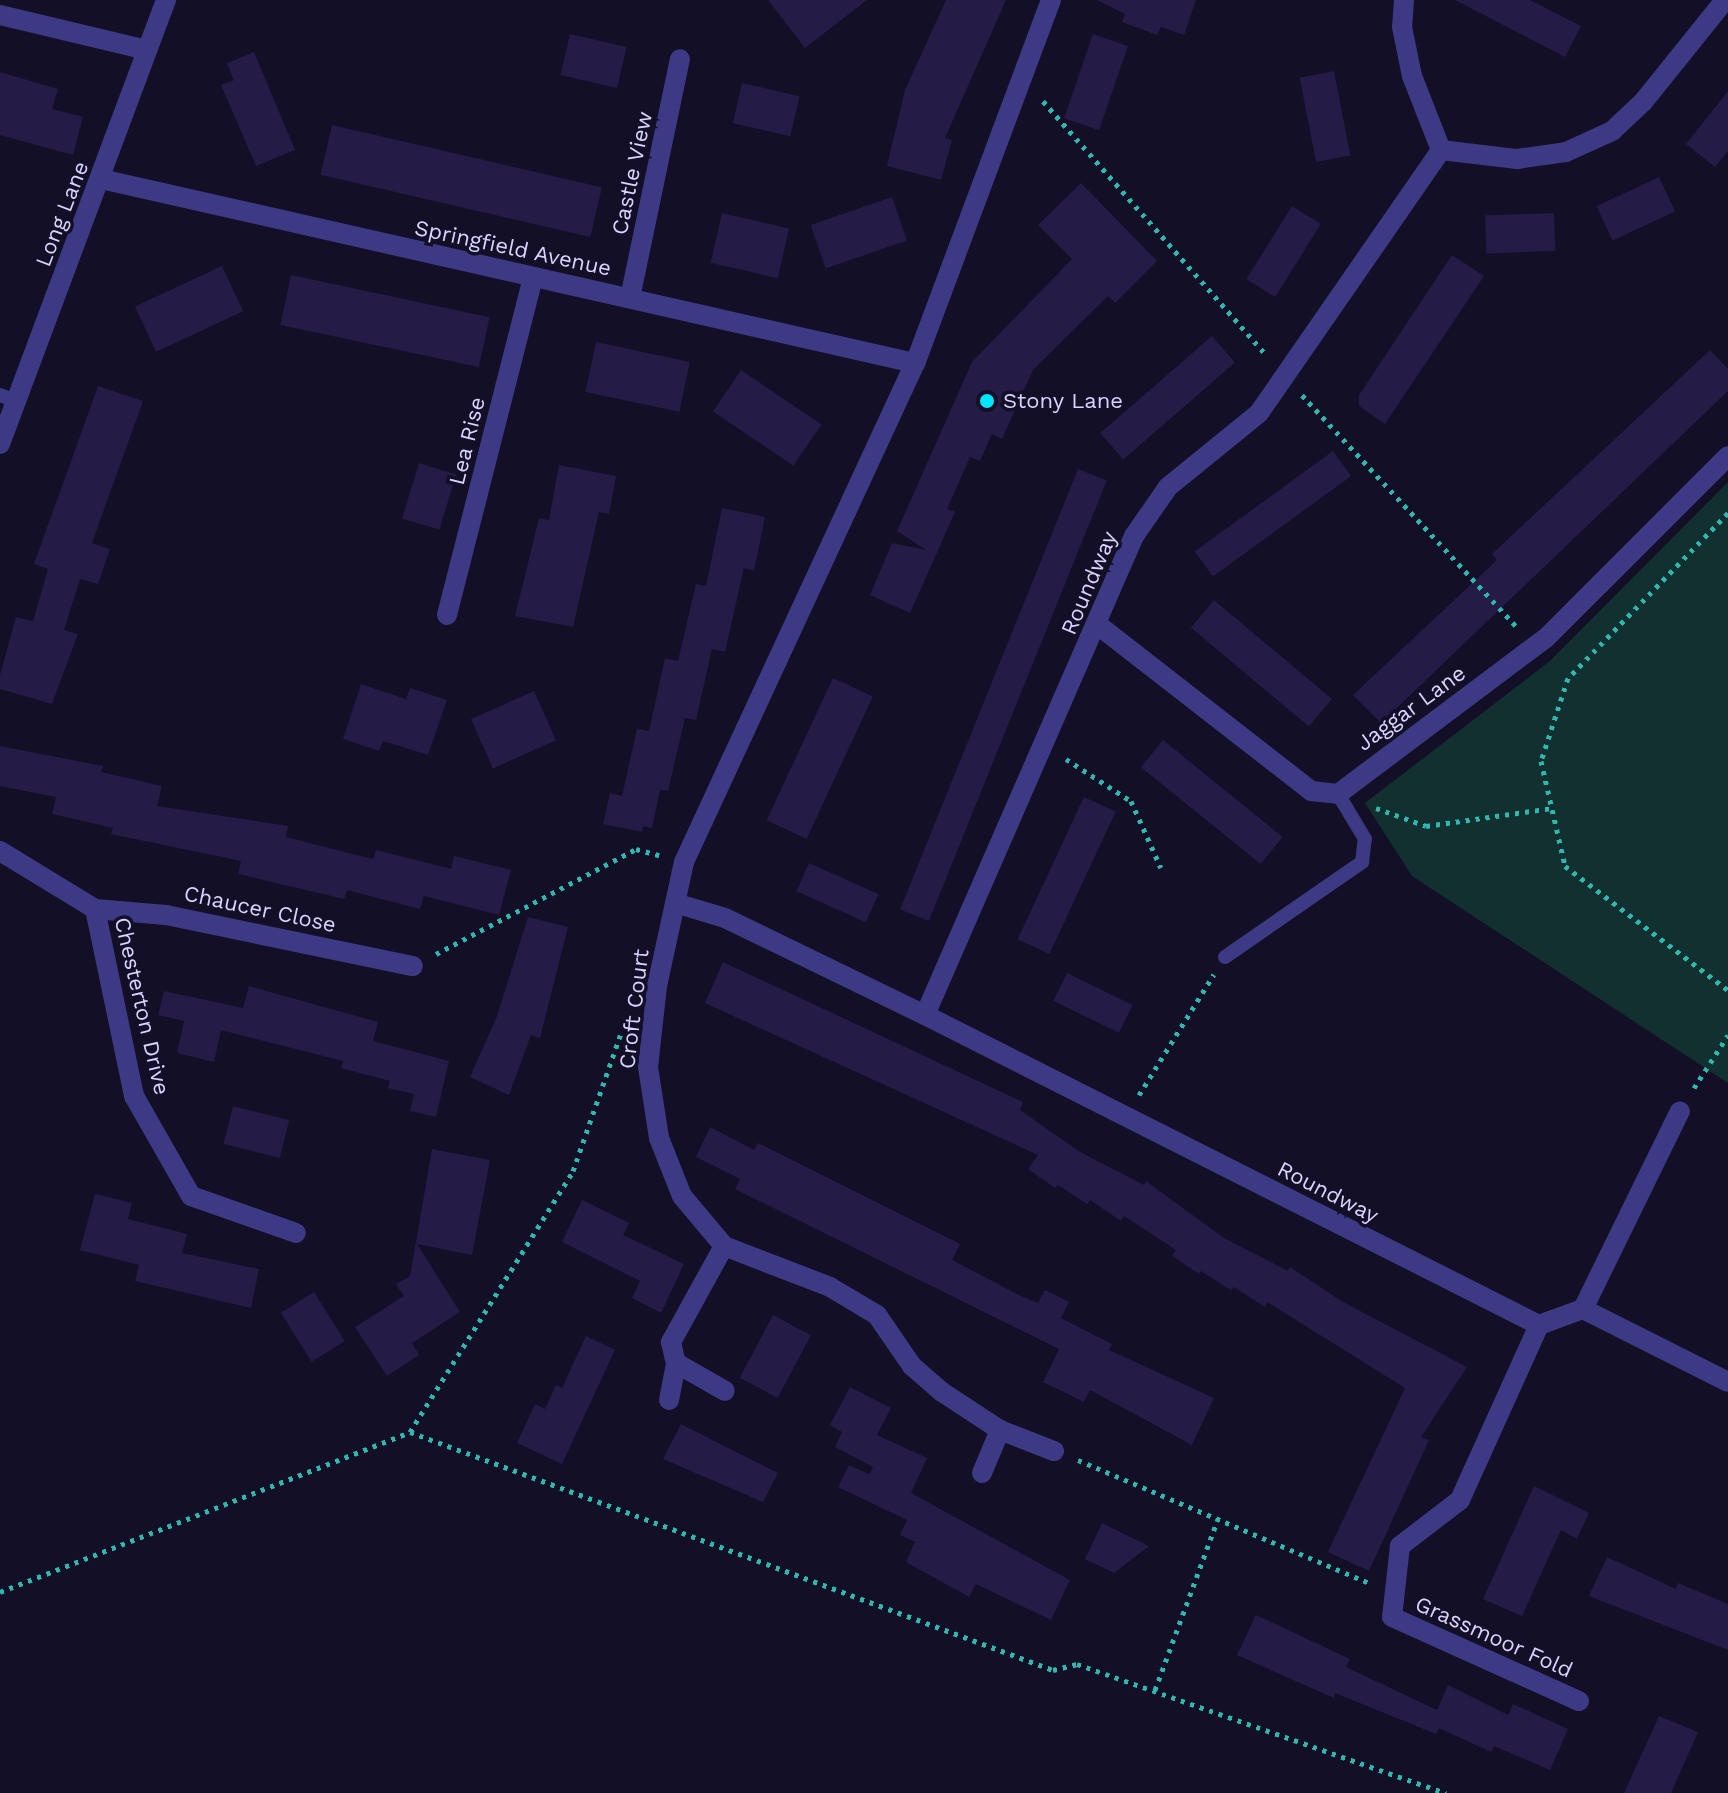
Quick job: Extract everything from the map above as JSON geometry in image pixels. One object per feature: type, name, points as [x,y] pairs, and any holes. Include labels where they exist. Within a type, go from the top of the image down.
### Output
[{"type":"street","name":"Long Lane","points":[[0,444],[8,398],[101,179],[166,0]]},
{"type":"street","points":[[675,903],[684,862],[915,363],[1051,0]]},
{"type":"street","points":[[1404,0],[1402,27],[1412,76],[1441,150],[1517,159],[1566,152],[1612,131],[1643,102],[1725,0]]},
{"type":"street","points":[[0,15],[147,50]]},
{"type":"street","name":"Castle View","points":[[630,298],[680,59]]},
{"type":"street","name":"Roundway","points":[[925,1015],[1098,625],[1134,536],[1168,487],[1259,413],[1441,150]]},
{"type":"street","name":"Springfield Avenue","points":[[101,179],[915,363]]},
{"type":"street","name":"Lea Rise","points":[[447,615],[533,278]]},
{"type":"street","name":"Jaggar Lane","points":[[1338,794],[1546,638],[1728,456]]},
{"type":"street","points":[[1098,625],[1311,791],[1338,794]]},
{"type":"street","name":"Chesterton Drive","points":[[0,851],[95,909],[134,1096],[191,1196],[296,1233]]},
{"type":"street","name":"Roundway","points":[[675,903],[725,918],[925,1015],[1539,1325]]},
{"type":"street","name":"Croft Court","points":[[675,903],[657,986],[648,1067],[659,1138],[682,1196],[724,1246],[830,1287],[877,1315],[912,1366],[1000,1430],[1054,1451]]},
{"type":"street","name":"Chaucer Close","points":[[95,909],[166,915],[413,966]]},
{"type":"street","points":[[1539,1325],[1583,1309],[1680,1111]]},
{"type":"street","points":[[669,1400],[676,1363],[671,1342],[724,1246]]},
{"type":"street","points":[[1583,1309],[1728,1382]]},
{"type":"street","name":"Grassmoor Fold","points":[[1539,1325],[1460,1500],[1400,1546],[1392,1617],[1579,1701]]},
{"type":"street","points":[[676,1363],[725,1391]]},
{"type":"street","points":[[982,1473],[1000,1430]]},
{"type":"lane","points":[[1225,957],[1362,862],[1365,839],[1338,794]]},
{"type":"path","points":[[1728,513],[1568,678],[1541,761],[1565,866],[1728,990]]},
{"type":"path","points":[[1044,746],[1131,801],[1161,868]]},
{"type":"path","points":[[1338,794],[1426,826],[1552,808]]},
{"type":"path","points":[[413,966],[636,849],[684,862]]},
{"type":"path","points":[[1126,1116],[1225,957]]},
{"type":"path","points":[[0,1592],[410,1432],[573,1171],[627,1017]]},
{"type":"path","points":[[1680,1111],[1728,1035]]},
{"type":"path","points":[[410,1432],[1053,1670],[1077,1664],[1446,1793]]},
{"type":"path","points":[[1054,1451],[1395,1594]]},
{"type":"path","points":[[1155,1690],[1218,1519]]},
{"type":"green space","points":[[1728,482],[1728,1083],[1412,876],[1365,803],[1550,661]]},
{"type":"building","points":[[768,0],[867,0],[805,48]]},
{"type":"building","points":[[946,0],[1006,0],[945,138],[952,140],[941,180],[887,166],[905,90]]},
{"type":"building","points":[[1097,0],[1196,0],[1184,35],[1161,27],[1157,35],[1122,22],[1125,14]]},
{"type":"building","points":[[1455,0],[1530,0],[1581,26],[1565,57]]},
{"type":"building","points":[[570,34],[627,47],[617,88],[561,75]]},
{"type":"building","points":[[1093,34],[1128,46],[1099,130],[1064,118]]},
{"type":"building","points":[[254,52],[295,150],[256,166],[221,85],[234,80],[227,63]]},
{"type":"building","points":[[1334,71],[1350,155],[1316,162],[1300,78]]},
{"type":"building","points":[[0,72],[58,89],[52,109],[83,117],[73,155],[0,135]]},
{"type":"building","points":[[742,83],[799,96],[790,136],[733,123]]},
{"type":"building","points":[[1728,91],[1728,151],[1715,167],[1686,144]]},
{"type":"building","points":[[332,125],[602,187],[590,237],[321,175]]},
{"type":"building","points":[[1659,177],[1675,211],[1613,241],[1596,206]]},
{"type":"building","name":"Stony Lane","points":[[1081,183],[1157,261],[1115,303],[1108,296],[1033,370],[1002,439],[992,434],[980,461],[970,457],[947,509],[955,512],[910,613],[870,595],[892,543],[926,550],[897,531],[972,362],[1072,259],[1038,225]]},
{"type":"building","points":[[892,197],[907,240],[826,268],[811,225]]},
{"type":"building","points":[[1292,206],[1321,224],[1275,297],[1246,279]]},
{"type":"building","points":[[722,213],[789,229],[778,278],[711,263]]},
{"type":"building","points":[[1554,213],[1555,251],[1486,253],[1485,215]]},
{"type":"building","points":[[1452,255],[1484,276],[1385,424],[1359,406],[1359,395]]},
{"type":"building","points":[[222,266],[243,311],[156,352],[135,307]]},
{"type":"building","points":[[291,275],[490,317],[479,367],[280,325]]},
{"type":"building","points":[[1212,336],[1235,362],[1123,460],[1100,433]]},
{"type":"building","points":[[596,342],[690,362],[679,412],[585,392]]},
{"type":"building","points":[[1710,350],[1728,369],[1728,391],[1381,723],[1353,695],[1497,560],[1492,554]]},
{"type":"building","points":[[741,370],[821,424],[793,466],[713,411]]},
{"type":"building","points":[[98,386],[143,401],[92,543],[110,549],[98,584],[80,579],[64,630],[78,634],[52,704],[0,689],[0,675],[16,617],[33,621],[48,569],[34,564]]},
{"type":"building","points":[[1333,451],[1351,476],[1213,577],[1195,552]]},
{"type":"building","points":[[419,463],[456,474],[439,530],[402,518]]},
{"type":"building","points":[[559,465],[616,476],[609,514],[599,512],[573,627],[515,616],[539,518],[549,520]]},
{"type":"building","points":[[1078,469],[1107,481],[929,921],[900,909]]},
{"type":"building","points":[[722,508],[765,517],[754,571],[744,568],[725,652],[712,649],[696,720],[685,718],[668,791],[660,790],[652,828],[643,826],[642,832],[603,824],[610,793],[622,796],[637,729],[649,731],[665,658],[678,661],[696,584],[706,586]]},
{"type":"building","points":[[1214,600],[1332,699],[1309,727],[1191,628]]},
{"type":"building","points":[[833,678],[873,697],[807,839],[767,820]]},
{"type":"building","points":[[361,684],[406,699],[410,688],[447,700],[428,755],[383,741],[379,751],[343,739]]},
{"type":"building","points":[[534,691],[556,740],[493,768],[471,719]]},
{"type":"building","points":[[1163,740],[1283,837],[1261,864],[1141,767]]},
{"type":"building","points":[[0,746],[103,766],[101,772],[162,786],[157,806],[288,826],[286,837],[373,859],[376,850],[451,869],[454,856],[511,870],[499,915],[424,896],[420,909],[347,890],[344,899],[238,874],[241,861],[111,834],[113,828],[52,814],[56,797],[0,786]]},
{"type":"building","points":[[1084,797],[1116,812],[1049,954],[1018,939]]},
{"type":"building","points":[[809,863],[878,894],[866,922],[796,891]]},
{"type":"building","points":[[528,917],[568,927],[540,1038],[531,1035],[509,1095],[470,1077],[497,1016]]},
{"type":"building","points":[[723,962],[1023,1102],[1020,1110],[1080,1152],[1144,1185],[1146,1181],[1224,1238],[1288,1271],[1290,1267],[1343,1302],[1467,1367],[1421,1437],[1429,1440],[1369,1571],[1328,1552],[1405,1388],[1267,1302],[1265,1307],[1234,1287],[1231,1290],[1201,1271],[1199,1274],[1172,1256],[1176,1250],[1124,1216],[1121,1221],[1090,1200],[1087,1204],[1058,1185],[1055,1188],[1028,1169],[1038,1155],[705,1003]]},
{"type":"building","points":[[1067,973],[1133,1005],[1119,1033],[1053,1001]]},
{"type":"building","points":[[249,986],[378,1022],[373,1041],[449,1061],[436,1117],[410,1111],[414,1094],[388,1088],[390,1081],[341,1068],[343,1061],[221,1030],[214,1062],[177,1053],[184,1021],[158,1015],[164,991],[243,1008]]},
{"type":"building","points":[[233,1106],[289,1120],[280,1158],[224,1144]]},
{"type":"building","points":[[710,1127],[754,1150],[758,1143],[960,1244],[952,1260],[1021,1296],[1038,1303],[1045,1290],[1069,1302],[1061,1318],[1112,1344],[1109,1350],[1214,1398],[1192,1445],[1090,1390],[1084,1402],[1043,1382],[1059,1349],[735,1189],[740,1179],[696,1157]]},
{"type":"building","points":[[432,1149],[490,1160],[472,1255],[417,1244],[460,1312],[412,1343],[419,1355],[387,1376],[355,1327],[404,1296],[396,1284],[410,1276]]},
{"type":"building","points":[[95,1194],[132,1203],[128,1219],[187,1234],[182,1253],[259,1269],[251,1308],[135,1281],[139,1265],[80,1250]]},
{"type":"building","points":[[582,1200],[629,1223],[623,1235],[684,1264],[661,1313],[632,1298],[640,1281],[562,1242]]},
{"type":"building","points":[[314,1292],[345,1341],[312,1362],[281,1313]]},
{"type":"building","points":[[773,1315],[811,1335],[778,1398],[740,1378]]},
{"type":"building","points":[[586,1336],[615,1350],[562,1464],[517,1443],[535,1404],[545,1409],[556,1385],[562,1388]]},
{"type":"building","points":[[850,1387],[891,1408],[877,1435],[927,1458],[911,1493],[1070,1580],[1051,1620],[976,1584],[969,1597],[906,1562],[915,1542],[900,1535],[907,1520],[838,1487],[849,1465],[869,1474],[873,1467],[835,1447],[842,1432],[830,1425]]},
{"type":"building","points":[[681,1424],[778,1473],[763,1502],[663,1459]]},
{"type":"building","points":[[1534,1486],[1589,1513],[1577,1539],[1561,1530],[1522,1616],[1483,1599]]},
{"type":"building","points":[[1102,1523],[1149,1546],[1114,1573],[1085,1559]]},
{"type":"building","points":[[1607,1557],[1676,1589],[1678,1583],[1728,1604],[1728,1650],[1589,1596]]},
{"type":"building","points":[[1256,1615],[1350,1659],[1346,1667],[1437,1710],[1448,1685],[1508,1715],[1513,1704],[1568,1729],[1550,1770],[1494,1746],[1491,1752],[1439,1728],[1436,1734],[1335,1693],[1334,1698],[1237,1655]]},
{"type":"building","points":[[1659,1716],[1698,1732],[1671,1793],[1624,1793]]},
{"type":"place","name":"Stony Lane","points":[[987,401]]}]
